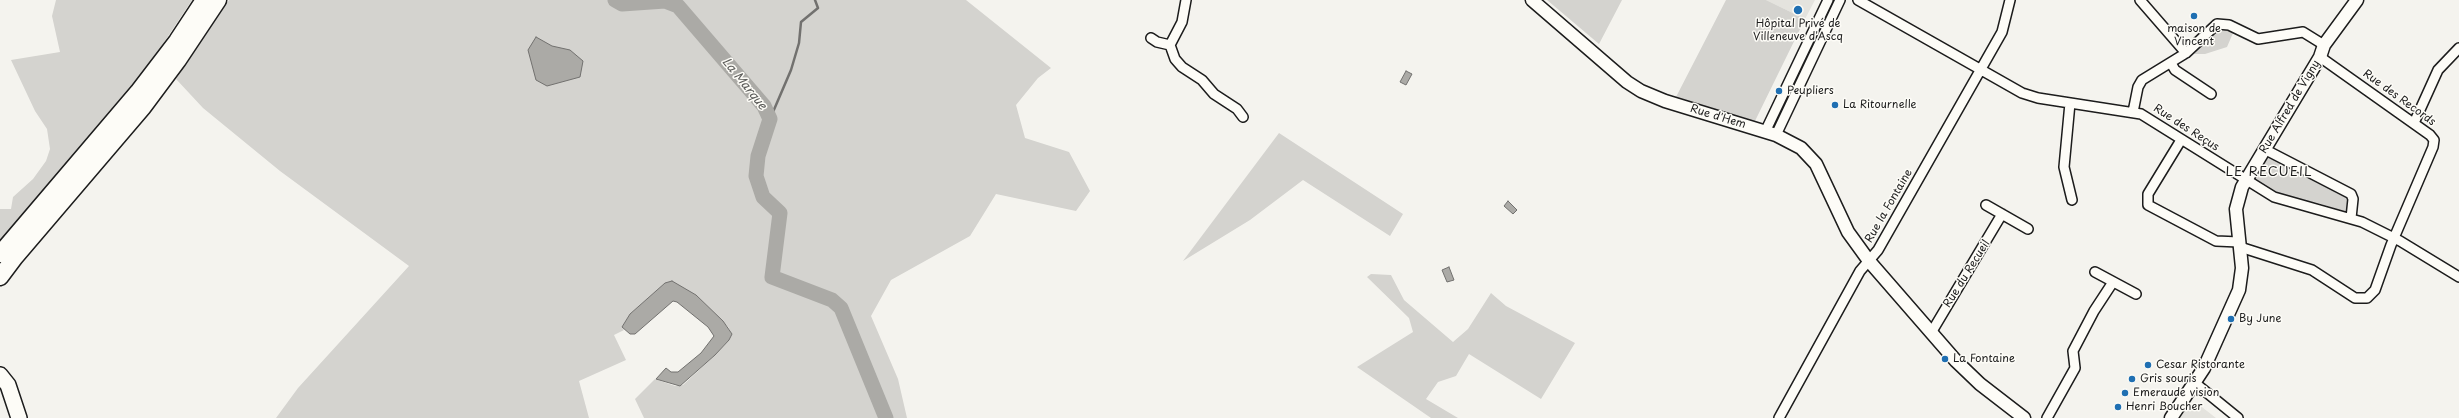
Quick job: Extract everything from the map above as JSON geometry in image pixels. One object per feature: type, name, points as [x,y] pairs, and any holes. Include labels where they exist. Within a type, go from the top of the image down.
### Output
[{"type":"highway","points":[[0,254],[138,92],[177,41],[204,0]]},
{"type":"highway","points":[[0,277],[15,256],[87,176],[147,103],[192,41],[218,0]]},
{"type":"main road","points":[[0,374],[8,385],[19,418]]},
{"type":"main road","points":[[0,395],[15,418]]},
{"type":"street","points":[[1186,0],[1182,22],[1170,45],[1175,59],[1182,67],[1202,80],[1214,94],[1237,109],[1243,117]]},
{"type":"street","name":"Rue d'Hem","points":[[1532,0],[1627,82],[1641,91],[1665,101],[1770,133],[1797,144],[1813,160],[1848,232],[1869,261]]},
{"type":"street","points":[[1770,133],[1828,0]]},
{"type":"street","points":[[1770,133],[1840,0]]},
{"type":"street","name":"Rue des Reçus","points":[[1858,0],[2030,97],[2133,112],[2144,116],[2245,180],[2286,201],[2352,218],[2394,238],[2459,277]]},
{"type":"street","name":"Rue la Fontaine","points":[[1779,418],[1860,271],[1878,250],[2002,32],[2010,0]]},
{"type":"street","points":[[2133,112],[2138,87],[2142,80],[2186,53],[2140,0]]},
{"type":"street","name":"Rue Alfred de Vigny","points":[[2171,418],[2193,386],[2239,290],[2242,275],[2237,201],[2245,180],[2322,51],[2357,0]]},
{"type":"street","name":"Rue des Records","points":[[2186,53],[2214,26],[2220,23],[2229,25],[2258,39],[2303,32],[2322,51],[2430,135],[2434,143],[2394,238]]},
{"type":"street","points":[[1151,38],[1157,42],[1170,45]]},
{"type":"street","points":[[2414,123],[2438,70],[2459,48]]},
{"type":"street","points":[[2171,63],[2175,70],[2211,94]]},
{"type":"street","points":[[2070,103],[2064,173],[2072,200]]},
{"type":"street","points":[[2181,140],[2148,194],[2148,205],[2216,241],[2239,245],[2312,270],[2347,294],[2362,299],[2369,297],[2375,290],[2394,238]]},
{"type":"street","points":[[2264,149],[2351,194],[2353,200],[2352,218]]},
{"type":"street","points":[[1986,205],[2028,229]]},
{"type":"street","name":"Rue du Recueil","points":[[1931,333],[2002,214]]},
{"type":"street","points":[[1869,261],[1931,333],[1971,376],[2024,418]]},
{"type":"street","points":[[2095,272],[2136,294]]},
{"type":"street","points":[[2047,418],[2075,368],[2073,350],[2094,311],[2113,282]]},
{"type":"street","points":[[2193,386],[2230,418]]},
{"type":"street","points":[[2193,386],[2238,418]]},
{"type":"shaded area","points":[[56,0],[192,0],[147,68],[0,245],[0,209],[11,209],[13,197],[33,179],[46,161],[50,149],[47,129],[35,111],[11,60],[60,52],[52,16]]},
{"type":"shaded area","points":[[229,0],[966,0],[1051,68],[1038,78],[1016,105],[1025,138],[1069,152],[1090,191],[1076,211],[996,194],[970,236],[891,280],[871,316],[898,379],[907,418],[644,418],[635,399],[655,379],[675,386],[683,385],[715,355],[729,340],[732,334],[728,327],[696,295],[665,283],[630,314],[622,327],[624,330],[614,335],[626,360],[579,381],[589,418],[276,418],[298,388],[409,266],[280,171],[203,108],[176,79]]},
{"type":"shaded area","points":[[1547,0],[1622,0],[1599,44]]},
{"type":"shaded area","points":[[1726,0],[1766,0],[1805,19],[1755,121],[1676,97]]},
{"type":"shaded area","name":"Hôpital Privé de Villeneuve d'Ascq","points":[[1766,0],[1815,0],[1805,19]]},
{"type":"shaded area","points":[[2225,30],[2233,33],[2227,47],[2205,54],[2194,54],[2214,33]]},
{"type":"shaded area","points":[[536,37],[552,46],[570,50],[583,61],[580,77],[547,86],[536,80],[528,50]]},
{"type":"shaded area","points":[[1406,71],[1412,74],[1406,85],[1400,82]]},
{"type":"shaded area","points":[[1279,133],[1403,214],[1390,236],[1303,180],[1250,220],[1183,261]]},
{"type":"shaded area","points":[[2266,153],[2346,195],[2349,199],[2349,213],[2318,203],[2281,196],[2257,184],[2253,176]]},
{"type":"shaded area","points":[[1508,201],[1517,210],[1513,214],[1504,206]]},
{"type":"shaded area","points":[[1449,267],[1454,280],[1447,282],[1442,270]]},
{"type":"shaded area","points":[[1371,274],[1391,275],[1404,300],[1453,342],[1468,329],[1491,293],[1506,306],[1575,343],[1541,399],[1469,354],[1456,376],[1438,382],[1426,399],[1458,418],[1431,418],[1357,367],[1413,332],[1409,318],[1367,277]]},
{"type":"shaded area","points":[[672,281],[696,295],[723,321],[732,334],[729,340],[715,355],[680,386],[656,379],[666,368],[671,372],[678,372],[701,353],[714,336],[708,327],[677,302],[673,301],[635,334],[630,334],[622,327],[630,314],[665,283]]},
{"type":"shaded area","points":[[2189,404],[2198,404],[2216,418],[2180,418]]},
{"type":"waterway","name":"La Marque","points":[[615,0],[622,4],[665,1],[678,6],[764,106],[770,119],[758,156],[756,176],[763,197],[780,213],[772,277],[832,300],[841,308],[886,418]]},
{"type":"waterway","points":[[770,119],[791,70],[799,43],[801,22],[818,8],[815,0]]},
{"type":"place","name":"Hôpital Privé de Villeneuve d'Ascq","points":[[1798,10]]},
{"type":"place","name":"maison de Vincent","points":[[2194,16]]},
{"type":"place","name":"Peupliers","points":[[1779,91]]},
{"type":"place","name":"La Ritournelle","points":[[1835,105]]},
{"type":"place","name":"By June","points":[[2231,319]]},
{"type":"place","name":"La Fontaine","points":[[1945,359]]},
{"type":"place","name":"Cesar Ristorante","points":[[2148,365]]},
{"type":"place","name":"Gris souris","points":[[2132,379]]},
{"type":"place","name":"Emeraude vision","points":[[2125,393]]},
{"type":"place","name":"Henri Boucher","points":[[2118,407]]},
{"type":"district","name":"LE RECUEIL","points":[[2269,172]]}]
